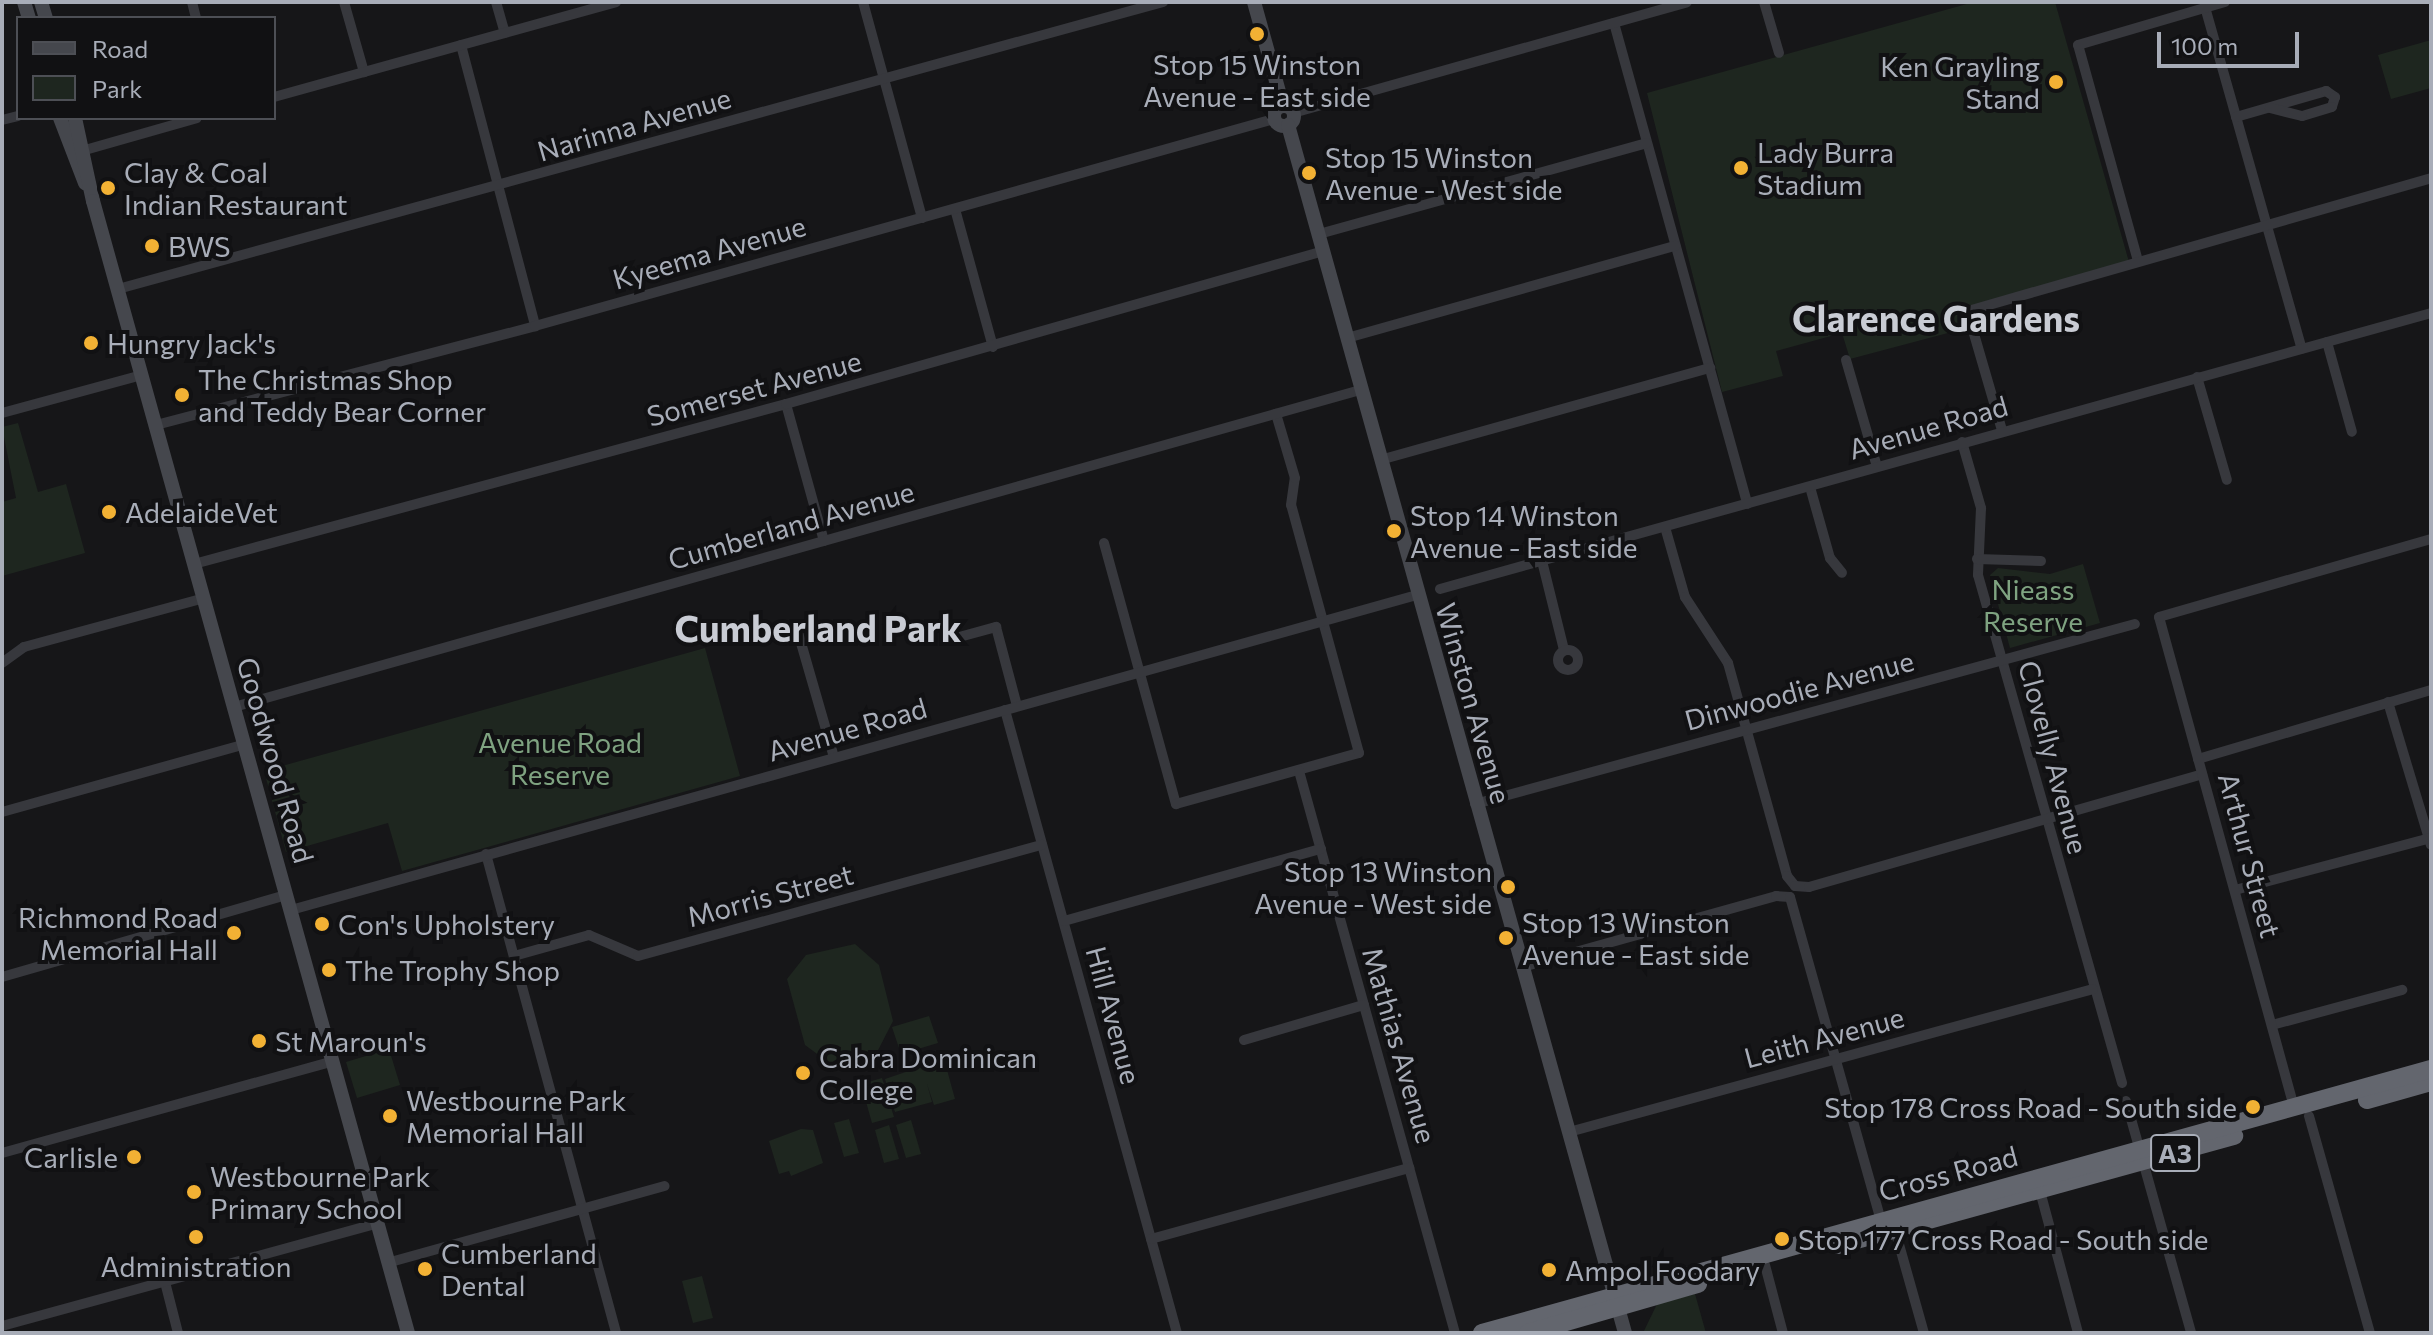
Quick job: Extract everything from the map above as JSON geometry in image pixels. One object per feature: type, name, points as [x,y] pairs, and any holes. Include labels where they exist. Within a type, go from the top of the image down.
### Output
[{"type":"highway","name":"Cross Road","points":[[1482,1333],[1616,1301],[2302,1111],[2431,1069]]},
{"type":"highway","name":"Cross Road","points":[[2302,1111],[2431,1082]]},
{"type":"highway","name":"Cross Road","points":[[1528,1333],[1616,1301]]},
{"type":"main road","name":"Winston Avenue","points":[[1254,2],[1475,804],[1625,1333]]},
{"type":"main road","name":"Goodwood Road","points":[[61,120],[93,201],[408,1333]]},
{"type":"main road","name":"Goodwood Road","points":[[76,120],[85,150],[93,201]]},
{"type":"street","points":[[344,2],[364,72]]},
{"type":"street","points":[[496,2],[505,33]]},
{"type":"street","points":[[276,96],[616,2]]},
{"type":"street","points":[[863,2],[922,218]]},
{"type":"street","name":"Narinna Avenue","points":[[118,289],[1163,2]]},
{"type":"street","name":"Kyeema Avenue","points":[[156,425],[535,326],[1687,2]]},
{"type":"street","points":[[1764,2],[1779,53]]},
{"type":"street","points":[[2138,261],[2078,45],[2225,2]]},
{"type":"street","points":[[2205,7],[2302,349]]},
{"type":"street","points":[[1614,23],[1747,504]]},
{"type":"street","points":[[461,45],[535,326]]},
{"type":"street","points":[[2236,117],[2326,91],[2335,97],[2332,107],[2302,116],[2270,108]]},
{"type":"street","points":[[85,150],[190,120]]},
{"type":"street","points":[[1319,234],[1647,143]]},
{"type":"street","points":[[1968,311],[2431,178]]},
{"type":"street","points":[[955,209],[993,347]]},
{"type":"street","points":[[1347,338],[1675,246]]},
{"type":"street","name":"Somerset Avenue","points":[[194,564],[993,347],[1324,251]]},
{"type":"street","name":"Avenue Road","points":[[1440,589],[2431,313]]},
{"type":"street","points":[[1972,327],[2002,430]]},
{"type":"street","points":[[2327,342],[2352,432]]},
{"type":"street","points":[[1846,360],[1877,467]]},
{"type":"street","points":[[1380,460],[1710,368]]},
{"type":"street","points":[[2,413],[142,375]]},
{"type":"street","points":[[2197,377],[2227,480]]},
{"type":"street","name":"Cumberland Avenue","points":[[234,707],[1360,390]]},
{"type":"street","points":[[786,404],[824,541]]},
{"type":"street","points":[[1104,543],[1176,804],[1359,753],[1291,505],[1295,478],[1276,414]]},
{"type":"street","name":"Clovelly Avenue","points":[[1962,442],[1981,508],[1977,559],[2002,660],[2122,1083]]},
{"type":"street","points":[[1810,487],[1830,558],[1842,573]]},
{"type":"street","points":[[1665,527],[1685,597],[1728,663],[1787,876],[1795,886],[1809,887],[2202,774]]},
{"type":"street","name":"Arthur Street","points":[[2370,1333],[2302,1111],[2272,1025],[2159,617],[2431,539]]},
{"type":"street","points":[[1977,559],[2041,561]]},
{"type":"street","points":[[1542,561],[1564,650]]},
{"type":"street","name":"Avenue Road","points":[[2,977],[262,904],[288,902],[486,854],[1417,595]]},
{"type":"street","points":[[2,663],[24,647],[204,598]]},
{"type":"street","name":"Dinwoodie Avenue","points":[[1475,804],[2135,624]]},
{"type":"street","name":"Hill Avenue","points":[[952,639],[996,627],[1042,845],[1177,1333]]},
{"type":"street","points":[[797,629],[834,757]]},
{"type":"street","points":[[2198,759],[2431,690]]},
{"type":"street","points":[[2235,890],[2430,840],[2388,702]]},
{"type":"street","points":[[2,812],[245,744]]},
{"type":"street","name":"Mathias Avenue","points":[[1299,771],[1455,1333]]},
{"type":"street","name":"Morris Street","points":[[514,956],[596,935],[638,956],[1042,845]]},
{"type":"street","points":[[1064,921],[1321,849]]},
{"type":"street","points":[[486,854],[616,1333]]},
{"type":"street","points":[[1522,967],[1776,896],[1790,897],[1924,1333]]},
{"type":"street","name":"Leith Avenue","points":[[1569,1132],[2093,989]]},
{"type":"street","points":[[2272,1025],[2402,990]]},
{"type":"street","points":[[1244,1040],[1364,1005]]},
{"type":"street","points":[[2,1153],[333,1061]]},
{"type":"street","points":[[2126,1101],[2191,1333]]},
{"type":"street","points":[[1151,1239],[1409,1168]]},
{"type":"street","points":[[2038,1184],[2078,1333]]},
{"type":"street","points":[[387,1263],[665,1186]]},
{"type":"street","points":[[2,1326],[376,1224]]},
{"type":"street","points":[[1763,1259],[1783,1333]]},
{"type":"street","points":[[165,1282],[178,1333]]},
{"type":"green space","points":[[1974,2],[2055,2],[2129,262],[1959,312],[1963,329],[1850,359],[1842,333],[1776,351],[1783,376],[1722,392],[1647,93]]},
{"type":"green space","points":[[2431,40],[2431,88],[2391,99],[2378,55]]},
{"type":"green space","points":[[18,423],[38,492],[66,484],[85,553],[2,576],[2,502],[16,498],[2,427]]},
{"type":"green space","name":"Nieass Reserve","points":[[2083,564],[2100,623],[2010,648],[1990,575],[1998,568],[2050,574]]},
{"type":"green space","name":"Avenue Road Reserve","points":[[705,648],[740,776],[402,871],[388,823],[286,852],[264,771]]},
{"type":"green space","points":[[855,944],[879,965],[893,1021],[873,1060],[839,1070],[805,1045],[787,979],[806,955]]},
{"type":"green space","points":[[929,1016],[938,1043],[901,1054],[892,1027]]},
{"type":"green space","points":[[389,1049],[400,1085],[357,1098],[346,1062]]},
{"type":"green space","points":[[944,1059],[955,1099],[934,1105],[927,1084],[932,1102],[895,1112],[885,1079]]},
{"type":"green space","points":[[882,1078],[894,1117],[872,1123],[861,1084]]},
{"type":"green space","points":[[849,1119],[859,1153],[844,1157],[834,1123]]},
{"type":"green space","points":[[911,1120],[921,1154],[906,1158],[896,1125]]},
{"type":"green space","points":[[889,1125],[899,1159],[884,1163],[875,1130]]},
{"type":"green space","points":[[801,1129],[813,1130],[823,1163],[791,1176],[789,1171],[779,1174],[769,1141]]},
{"type":"green space","points":[[702,1276],[713,1318],[693,1323],[682,1281]]},
{"type":"green space","points":[[1695,1294],[1706,1333],[1643,1333],[1657,1304]]},
{"type":"place","name":"Stop 15 Winston Avenue - East side","points":[[1257,34]]},
{"type":"place","name":"Ken Grayling Stand","points":[[2056,82]]},
{"type":"place","name":"Lady Burra Stadium","points":[[1741,168]]},
{"type":"place","name":"Stop 15 Winston Avenue - West side","points":[[1309,173]]},
{"type":"place","name":"Clay & Coal Indian Restaurant","points":[[108,188]]},
{"type":"place","name":"BWS","points":[[152,246]]},
{"type":"place","name":"Hungry Jack's","points":[[91,343]]},
{"type":"place","name":"The Christmas Shop and Teddy Bear Corner","points":[[182,395]]},
{"type":"place","name":"AdelaideVet","points":[[109,512]]},
{"type":"place","name":"Stop 14 Winston Avenue - East side","points":[[1394,531]]},
{"type":"place","name":"Stop 13 Winston Avenue - West side","points":[[1508,887]]},
{"type":"place","name":"Con's Upholstery","points":[[322,924]]},
{"type":"place","name":"Richmond Road Memorial Hall","points":[[234,933]]},
{"type":"place","name":"Stop 13 Winston Avenue - East side","points":[[1506,938]]},
{"type":"place","name":"The Trophy Shop","points":[[329,970]]},
{"type":"place","name":"St Maroun's","points":[[259,1041]]},
{"type":"place","name":"Cabra Dominican College","points":[[803,1073]]},
{"type":"place","name":"Stop 178 Cross Road - South side","points":[[2253,1107]]},
{"type":"place","name":"Westbourne Park Memorial Hall","points":[[390,1116]]},
{"type":"place","name":"Carlisle","points":[[134,1157]]},
{"type":"place","name":"Westbourne Park Primary School","points":[[194,1192]]},
{"type":"place","name":"Administration","points":[[196,1237]]},
{"type":"place","name":"Stop 177 Cross Road - South side","points":[[1782,1239]]},
{"type":"place","name":"Cumberland Dental","points":[[425,1269]]},
{"type":"place","name":"Ampol Foodary","points":[[1549,1270]]},
{"type":"district","name":"Clarence Gardens","points":[[1936,318]]},
{"type":"district","name":"Cumberland Park","points":[[818,628]]}]
